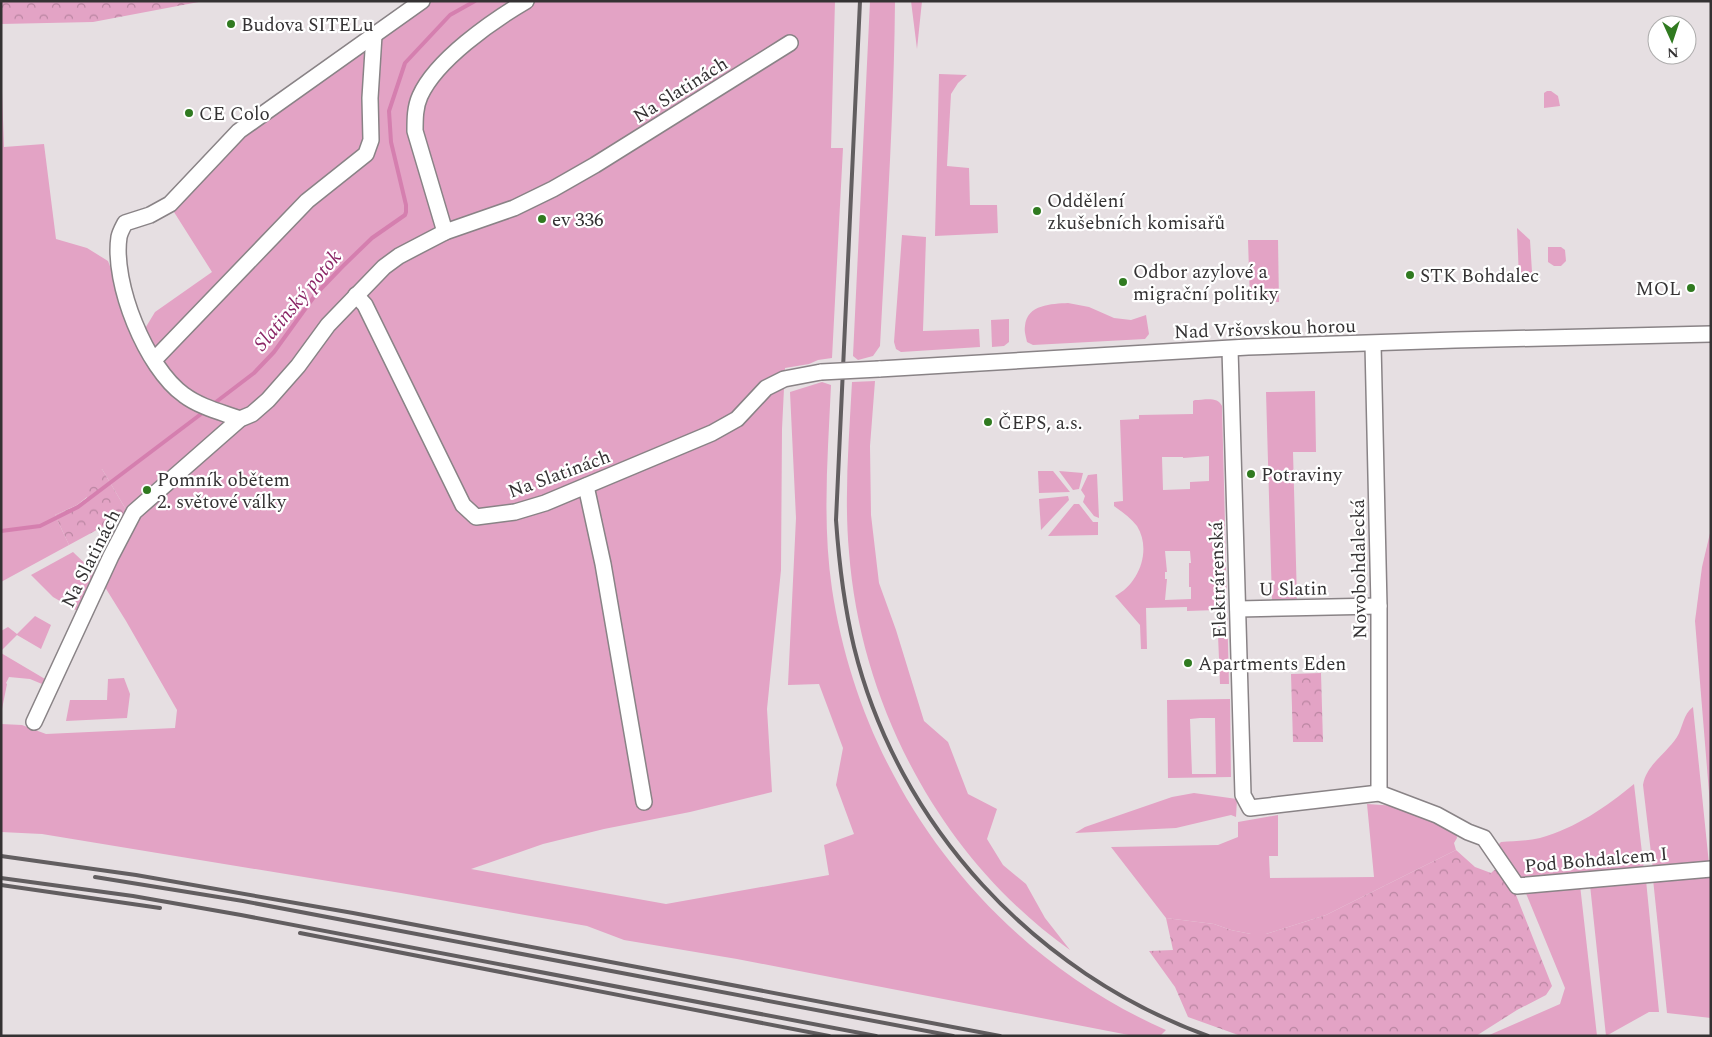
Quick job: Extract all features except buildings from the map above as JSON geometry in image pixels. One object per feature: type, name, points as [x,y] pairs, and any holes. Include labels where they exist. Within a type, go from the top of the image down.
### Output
[{"type":"street","points":[[240,419],[189,399],[177,390],[146,349],[129,310],[120,274],[120,236],[125,222],[144,217],[170,204],[239,131],[422,1]]},
{"type":"street","points":[[445,232],[416,130],[415,116],[420,96],[432,76],[452,55],[501,17],[526,1]]},
{"type":"street","points":[[154,360],[307,201],[366,154],[371,140],[370,98],[374,35]]},
{"type":"street","name":"Na Slatinách","points":[[34,722],[111,556],[134,512],[240,419],[252,414],[284,383],[328,325],[384,267],[399,256],[445,232],[514,208],[553,189],[596,165],[790,44]]},
{"type":"street","name":"Na Slatinách","points":[[356,295],[365,306],[463,504],[476,517],[515,512],[545,503],[586,486],[712,433],[737,419],[766,388],[784,379],[821,372]]},
{"type":"street","name":"Nad Vršovskou horou","points":[[821,372],[1230,349],[1455,340],[1711,334]]},
{"type":"street","name":"Novobohdalecká","points":[[1373,344],[1379,606],[1379,793]]},
{"type":"street","name":"Elektrárenská","points":[[1230,349],[1243,795],[1250,808]]},
{"type":"street","points":[[586,486],[603,564],[644,802]]},
{"type":"street","name":"U Slatin","points":[[1238,609],[1379,606]]},
{"type":"street","name":"Pod Bohdalcem I","points":[[1250,808],[1379,793],[1436,815],[1468,832],[1484,838],[1517,886],[1711,869]]},
{"type":"green space","points":[[1,1],[204,1],[93,22],[1,24]]},
{"type":"green space","points":[[415,1],[835,1],[831,148],[843,148],[832,358],[785,368],[782,429],[781,570],[767,709],[772,792],[543,844],[471,869],[666,904],[829,875],[824,845],[854,834],[836,785],[843,748],[819,684],[788,685],[796,518],[790,392],[822,382],[831,385],[826,512],[832,589],[847,660],[871,728],[903,793],[943,852],[989,907],[1042,955],[1101,996],[1166,1030],[1160,1036],[1134,1036],[737,959],[624,940],[587,926],[401,893],[42,834],[1,832],[1,724],[22,725],[46,734],[175,728],[177,710],[103,584],[134,523],[102,469],[93,478],[87,497],[77,505],[55,515],[69,545],[1,582],[1,64],[4,147],[44,144],[56,239],[87,248],[108,261],[113,274],[118,303],[135,345],[155,312],[212,272],[167,201],[237,127]]},
{"type":"green space","points":[[870,1],[895,1],[893,87],[880,346],[873,356],[858,360],[853,356]]},
{"type":"green space","points":[[911,1],[922,1],[917,49]]},
{"type":"green space","points":[[939,74],[967,75],[958,83],[951,94],[947,166],[969,168],[970,205],[997,205],[998,233],[935,236]]},
{"type":"green space","points":[[1551,91],[1558,96],[1560,106],[1544,108],[1544,93]]},
{"type":"green space","points":[[1517,228],[1530,240],[1532,272],[1530,277],[1525,280],[1519,279]]},
{"type":"green space","points":[[902,235],[926,237],[923,331],[979,329],[980,347],[901,352],[896,349],[894,342]]},
{"type":"green space","points":[[1248,240],[1278,240],[1279,302],[1250,302]]},
{"type":"green space","points":[[1548,247],[1561,247],[1565,250],[1566,261],[1561,266],[1554,266],[1548,262]]},
{"type":"green space","points":[[1068,303],[1089,307],[1114,318],[1131,320],[1146,315],[1149,334],[1145,339],[1033,345],[1027,342],[1025,328],[1030,313],[1035,309],[1048,305]]},
{"type":"green space","points":[[1009,319],[1009,342],[1004,346],[992,347],[991,320]]},
{"type":"green space","points":[[875,381],[870,446],[871,515],[879,583],[896,630],[924,721],[948,742],[968,794],[997,809],[987,839],[1003,865],[1026,884],[1045,918],[1070,950],[1024,913],[983,871],[947,825],[916,775],[890,722],[871,667],[857,610],[849,552],[847,489],[852,382]]},
{"type":"green space","points":[[1315,391],[1316,452],[1293,452],[1297,600],[1272,601],[1266,392]]},
{"type":"green space","points":[[1214,400],[1222,406],[1229,684],[1220,684],[1217,610],[1187,611],[1187,607],[1146,608],[1147,649],[1141,649],[1140,625],[1115,596],[1131,583],[1141,566],[1143,556],[1141,535],[1137,526],[1114,506],[1114,502],[1123,501],[1120,420],[1139,419],[1139,415],[1193,414],[1193,401]],"holes":[[[1209,456],[1209,481],[1190,482],[1190,489],[1163,490],[1162,457]],[[1165,551],[1190,551],[1189,587],[1191,587],[1191,599],[1165,600],[1167,579],[1165,579],[1165,572],[1167,572]]]},
{"type":"green space","points":[[102,469],[128,513],[69,545],[55,515],[87,498],[82,485],[92,479],[91,475],[96,471]]},
{"type":"green space","points":[[1038,471],[1053,471],[1070,492],[1039,493]]},
{"type":"green space","points":[[1059,471],[1083,473],[1079,489],[1073,490]]},
{"type":"green space","points":[[1097,474],[1099,518],[1094,516],[1083,502],[1085,496],[1081,490],[1088,475]]},
{"type":"green space","points":[[1068,496],[1069,500],[1041,530],[1039,499]]},
{"type":"green space","points":[[1074,504],[1079,504],[1093,522],[1098,522],[1098,535],[1048,536]]},
{"type":"green space","points":[[1711,529],[1711,817],[1695,621],[1702,567]]},
{"type":"green space","points":[[73,552],[96,574],[79,612],[53,597],[31,575]]},
{"type":"green space","points":[[35,616],[51,625],[41,649],[17,635],[1,651],[1,631],[8,627],[17,634]]},
{"type":"green space","points":[[1,653],[45,679],[42,684],[30,679],[9,677],[6,683],[1,714]]},
{"type":"green space","points":[[1321,673],[1323,742],[1293,742],[1291,674]]},
{"type":"green space","points":[[124,678],[130,694],[127,718],[66,721],[70,700],[107,700],[108,679]]},
{"type":"green space","points":[[1230,699],[1231,777],[1168,778],[1167,700]],"holes":[[[1215,718],[1216,774],[1192,774],[1190,719]]]},
{"type":"green space","points":[[1693,707],[1709,864],[1653,870],[1643,785],[1648,771],[1673,743],[1685,717]]},
{"type":"green space","points":[[1634,784],[1644,870],[1517,878],[1497,850],[1501,842],[1535,839],[1566,829],[1601,809]]},
{"type":"green space","points":[[1194,793],[1237,799],[1236,817],[1231,815],[1176,828],[1075,833],[1085,827],[1172,797]]},
{"type":"green space","points":[[1367,804],[1397,806],[1456,831],[1457,838],[1454,843],[1456,850],[1326,915],[1266,934],[1251,934],[1214,924],[1166,918],[1111,847],[1218,845],[1238,837],[1238,822],[1278,815],[1278,856],[1269,856],[1270,878],[1374,877]]},
{"type":"green space","points":[[1456,850],[1475,867],[1491,873],[1499,866],[1516,895],[1552,986],[1546,995],[1517,1010],[1476,1036],[1241,1036],[1188,1017],[1175,987],[1149,951],[1173,950],[1166,918],[1214,924],[1251,934],[1266,934],[1326,915]]},
{"type":"green space","points":[[1711,873],[1711,1018],[1667,1013],[1653,879]]},
{"type":"green space","points":[[1646,880],[1659,1012],[1649,1012],[1606,1036],[1590,885]]},
{"type":"green space","points":[[1580,885],[1597,1036],[1487,1036],[1560,1004],[1565,988],[1525,891]]},
{"type":"waterway","name":"Slatinský potok","points":[[212,405],[254,373],[274,352],[316,294],[342,267],[372,238],[405,215],[406,205],[391,142],[389,111],[405,63],[450,15],[475,1]]},
{"type":"waterway","name":"Slatinský potok","points":[[1,531],[40,526],[78,507],[205,411]]},
{"type":"railway","points":[[860,1],[836,520],[842,584],[850,631],[875,713],[904,774],[940,832],[983,885],[1032,932],[1086,974],[1145,1009],[1208,1036]]},
{"type":"railway","points":[[1,856],[136,875],[353,913],[1000,1036]]},
{"type":"railway","points":[[95,877],[243,901],[953,1036]]},
{"type":"railway","points":[[1,878],[133,896],[241,915],[876,1036]]},
{"type":"railway","points":[[1,885],[160,908]]},
{"type":"railway","points":[[300,933],[829,1036]]},
{"type":"place","name":"Budova SITELu","points":[[231,24]]},
{"type":"place","name":"CE Colo","points":[[189,113]]},
{"type":"place","name":"Oddělení zkušebních komisařů","points":[[1037,211]]},
{"type":"place","name":"ev 336","points":[[542,219]]},
{"type":"place","name":"STK Bohdalec","points":[[1410,275]]},
{"type":"place","name":"Odbor azylové a migrační politiky","points":[[1123,282]]},
{"type":"place","name":"MOL","points":[[1691,288]]},
{"type":"place","name":"ČEPS, a.s.","points":[[988,422]]},
{"type":"place","name":"Potraviny","points":[[1251,474]]},
{"type":"place","name":"Pomník obětem 2. světové války","points":[[147,490]]},
{"type":"place","name":"Apartments Eden","points":[[1188,663]]}]
